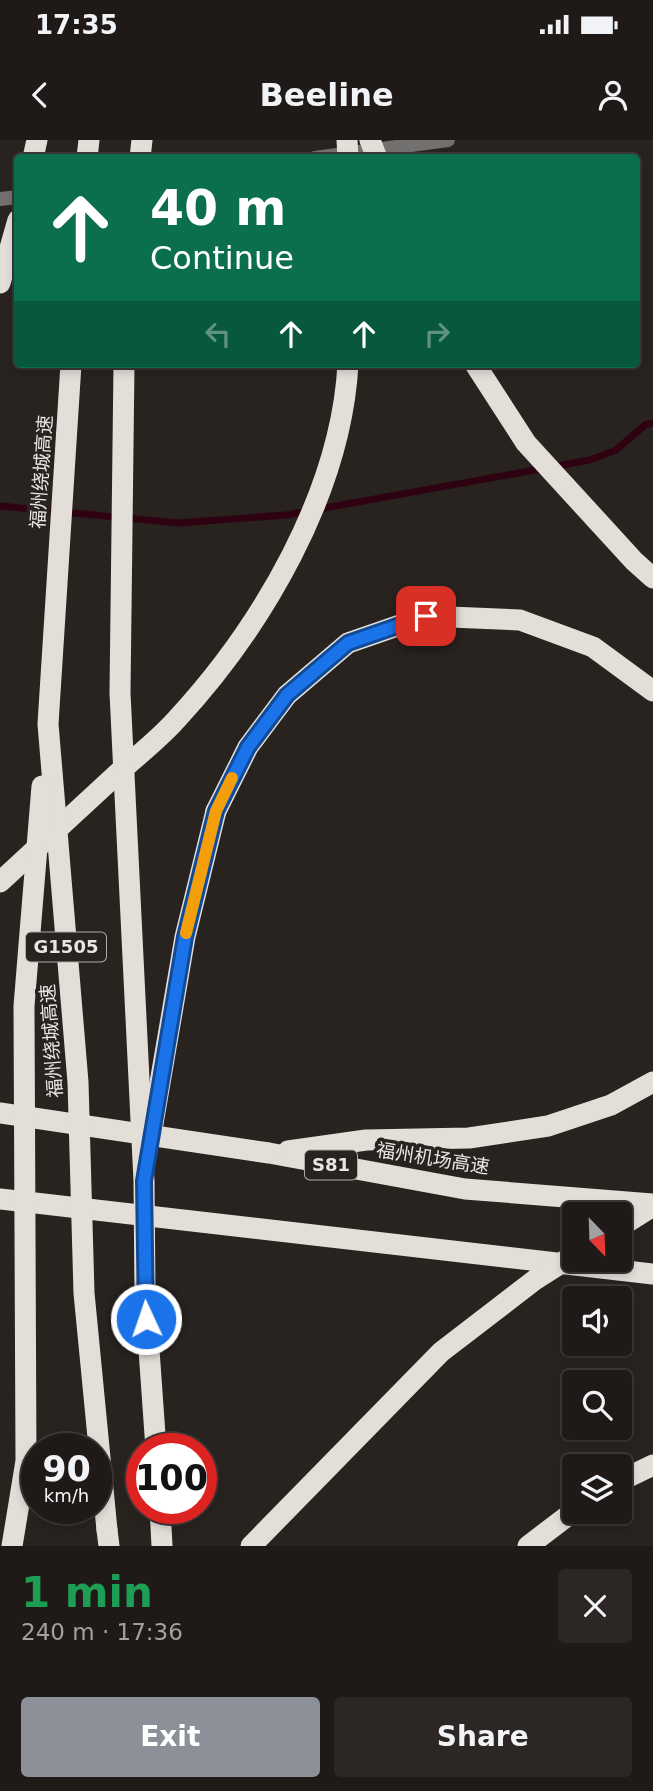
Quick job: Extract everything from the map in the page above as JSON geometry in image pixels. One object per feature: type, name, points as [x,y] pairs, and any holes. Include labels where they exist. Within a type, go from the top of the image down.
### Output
[{"type":"highway","points":[[0,283],[14,234]]},
{"type":"highway","name":"福州绕城高速","points":[[71,368],[47,724],[78,1083],[84,1293],[109,1546]]},
{"type":"highway","name":"G1505","points":[[124,368],[120,693],[144,1181],[145,1293],[155,1433]]},
{"type":"highway","points":[[0,881],[176,720],[249,628],[299,543],[324,476],[346,399],[348,368]]},
{"type":"highway","points":[[478,368],[526,443],[634,561],[653,578]]},
{"type":"highway","points":[[144,1181],[185,937],[216,811],[248,747],[287,695],[348,643],[426,616],[520,620],[593,647],[653,691]]},
{"type":"highway","points":[[12,1546],[26,1461],[24,1006],[47,724]]},
{"type":"highway","points":[[269,1153],[366,1140],[469,1138],[548,1126],[611,1105],[653,1082]]},
{"type":"highway","name":"福州机场高速","points":[[5,1114],[269,1153],[466,1189],[653,1205]]},
{"type":"highway","points":[[7,1200],[653,1274]]},
{"type":"highway","points":[[632,1219],[653,1205]]},
{"type":"highway","points":[[251,1546],[441,1352],[536,1279],[562,1263]]},
{"type":"highway","points":[[632,1475],[653,1465]]},
{"type":"highway","points":[[528,1546],[562,1520]]},
{"type":"highway","points":[[161,1524],[162,1546]]},
{"type":"street","points":[[344,154],[447,140]]},
{"type":"waterway","points":[[0,506],[178,523],[286,515],[590,460],[616,450],[645,425],[653,423]]},
{"type":"slow traffic","points":[[186,933],[216,811],[232,778]]},
{"type":"route","points":[[146,1319],[144,1181],[185,937],[216,811],[248,747],[287,695],[348,643],[426,616]]}]
